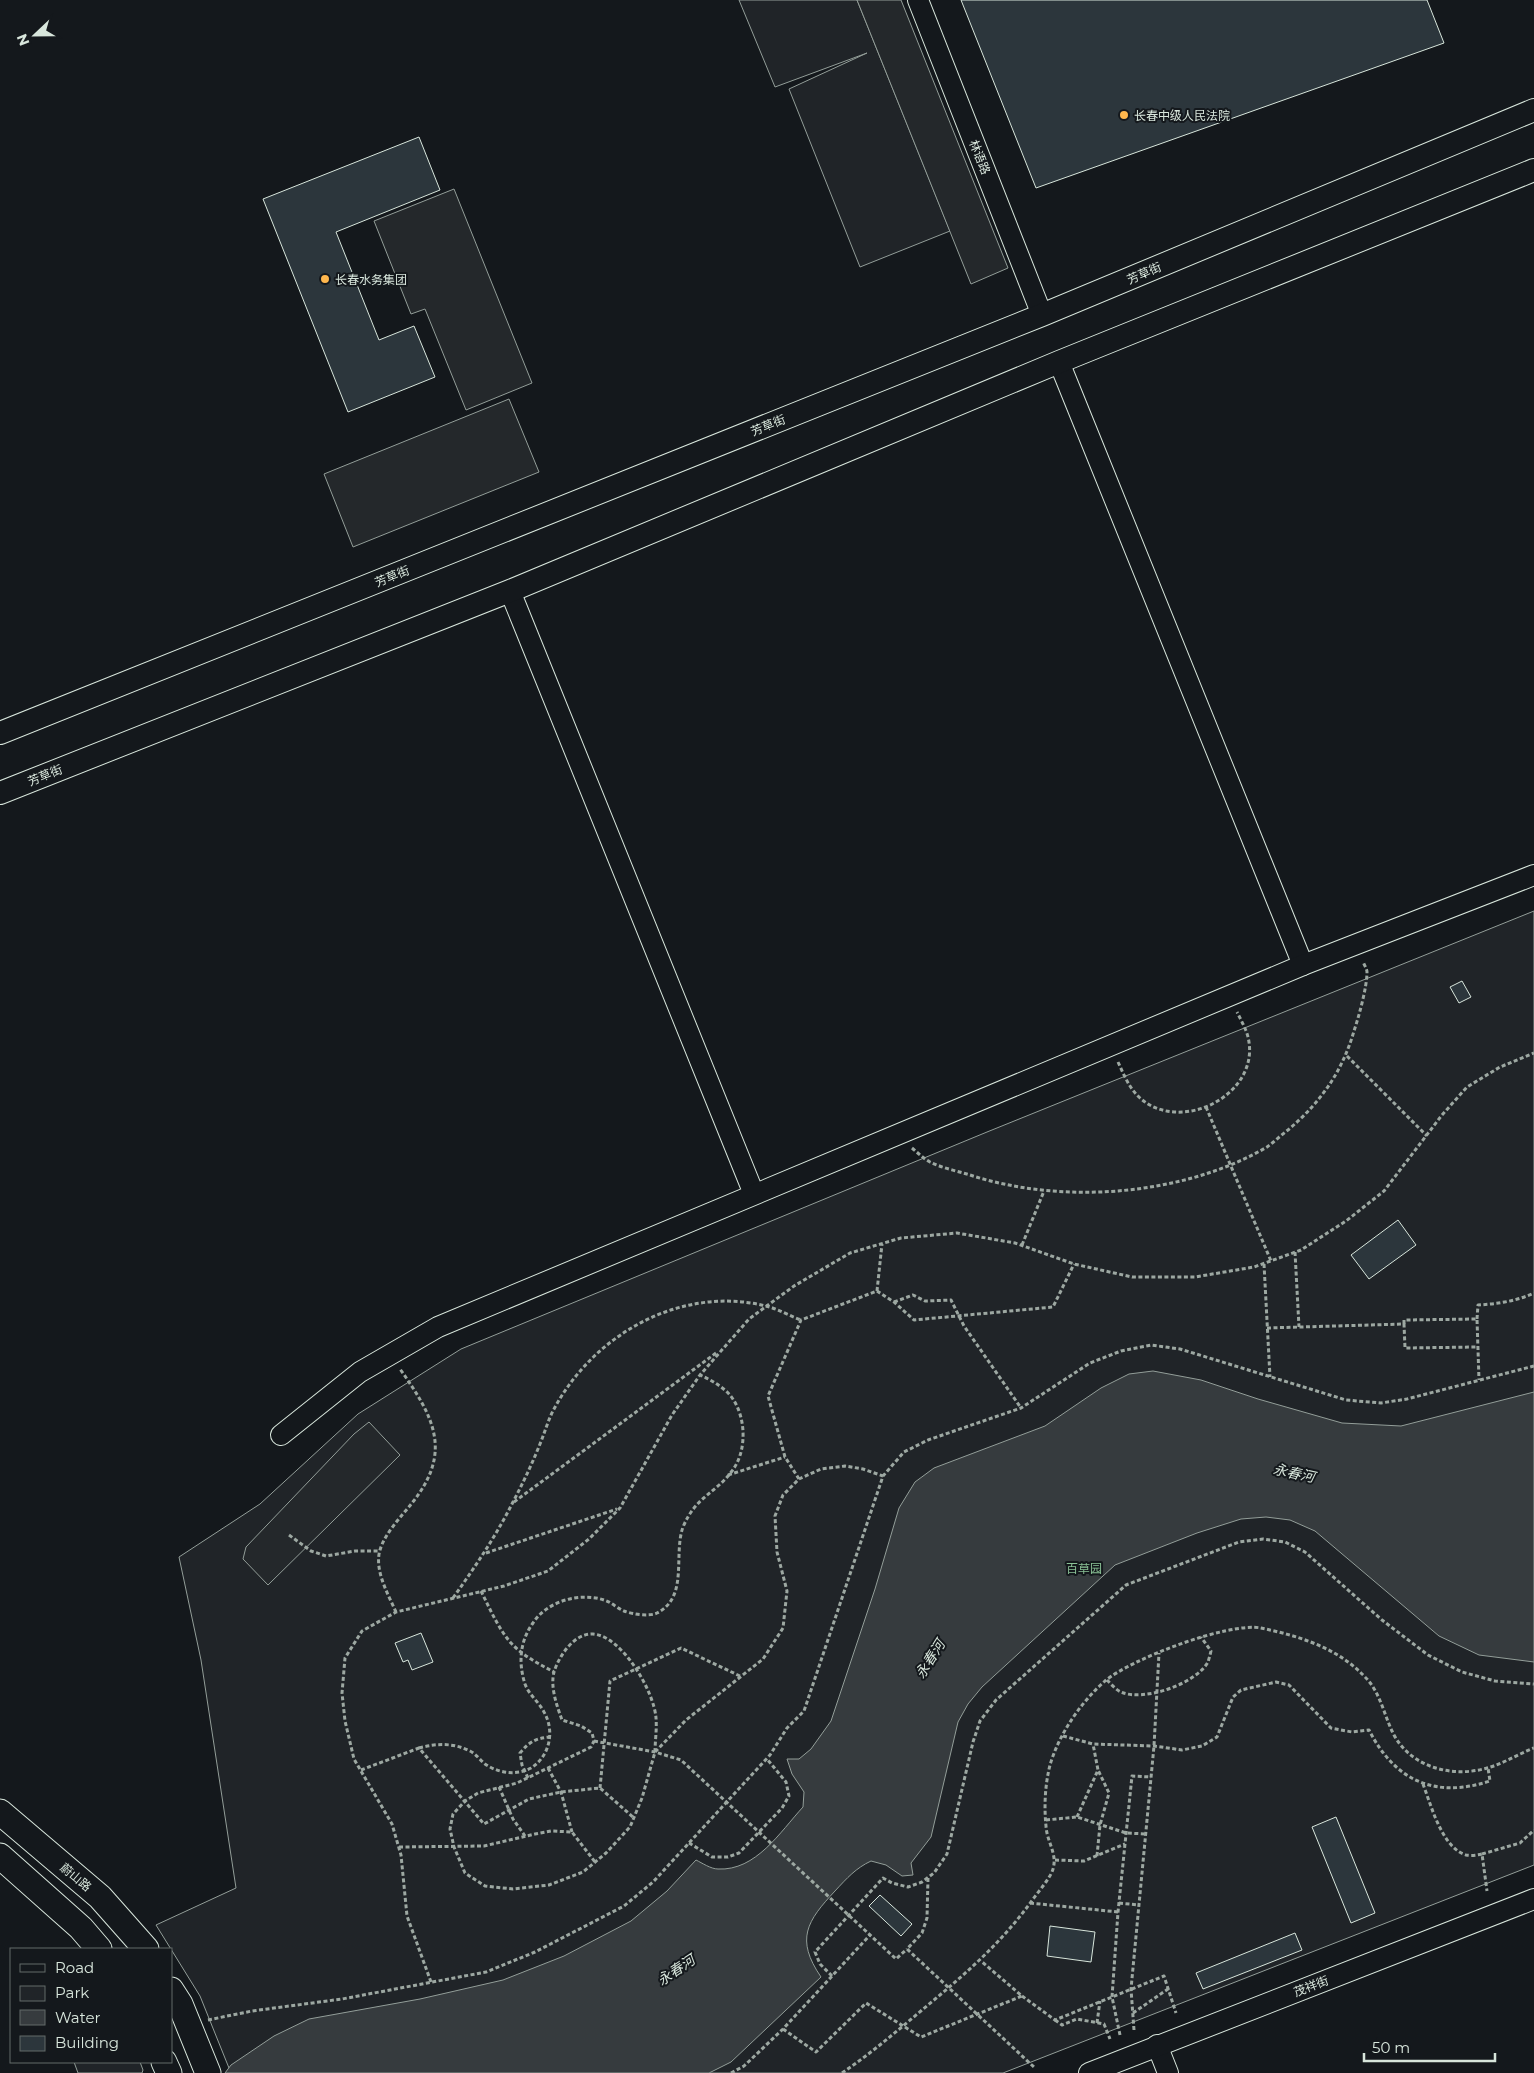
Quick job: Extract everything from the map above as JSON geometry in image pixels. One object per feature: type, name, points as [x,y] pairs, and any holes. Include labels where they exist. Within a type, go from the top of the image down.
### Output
[{"type":"main road","name":"芳草街","points":[[0,733],[1042,315],[1534,110]]},
{"type":"main road","name":"芳草街","points":[[0,793],[510,591],[1059,362],[1534,170]]},
{"type":"main road","name":"蔚山路","points":[[0,1812],[100,1897],[145,1948]]},
{"type":"main road","points":[[0,1856],[81,1928],[98,1948]]},
{"type":"main road","points":[[172,1992],[180,2004],[206,2067]]},
{"type":"street","name":"林语路","points":[[918,0],[1042,315]]},
{"type":"street","points":[[1059,362],[1303,965]]},
{"type":"street","points":[[510,591],[754,1194]]},
{"type":"street","points":[[281,1435],[360,1372],[438,1327],[1303,965],[1534,875]]},
{"type":"street","name":"茂祥街","points":[[1088,2073],[1534,1899]]},
{"type":"street","points":[[1157,2046],[1168,2073]]},
{"type":"path","points":[[896,1135],[928,1162],[995,1184],[1044,1191],[1102,1192],[1159,1186],[1231,1164],[1268,1146],[1299,1121],[1326,1092],[1347,1056],[1359,1014],[1367,971],[1356,944]]},
{"type":"path","points":[[1111,1045],[1127,1084],[1141,1099],[1158,1108],[1177,1113],[1191,1112],[1206,1107],[1227,1096],[1242,1079],[1248,1058],[1248,1038],[1231,996]]},
{"type":"path","points":[[431,1982],[408,1916],[399,1847],[392,1824],[354,1759],[344,1721],[342,1693],[345,1658],[362,1632],[396,1612],[481,1591],[548,1571],[589,1539],[620,1508],[672,1415],[700,1374],[748,1319],[794,1286],[850,1253],[901,1238],[957,1232],[1022,1245],[1074,1264],[1132,1277],[1195,1277],[1254,1267],[1295,1252],[1346,1221],[1384,1191],[1442,1115],[1467,1087],[1500,1067],[1534,1053]]},
{"type":"path","points":[[1347,1056],[1427,1136]]},
{"type":"path","points":[[1206,1107],[1271,1261]]},
{"type":"path","points":[[1022,1245],[1044,1191]]},
{"type":"path","points":[[877,1291],[882,1244]]},
{"type":"path","points":[[1295,1252],[1299,1327]]},
{"type":"path","points":[[877,1291],[894,1302],[914,1320],[1053,1307],[1074,1264]]},
{"type":"path","points":[[1264,1264],[1270,1377]]},
{"type":"path","points":[[452,1598],[485,1553],[514,1502],[540,1446],[554,1409],[581,1369],[615,1337],[651,1317],[691,1304],[725,1300],[766,1306],[801,1320],[877,1291]]},
{"type":"path","points":[[1479,1380],[1478,1306],[1495,1304],[1534,1293]]},
{"type":"path","points":[[894,1302],[913,1294],[925,1302],[951,1300],[964,1326],[1021,1408]]},
{"type":"path","points":[[1477,1319],[1404,1320],[1404,1324],[1405,1348],[1478,1347]]},
{"type":"path","points":[[799,1479],[784,1456],[768,1396],[801,1320]]},
{"type":"path","points":[[1267,1328],[1404,1324]]},
{"type":"path","points":[[205,2020],[252,2011],[342,1999],[486,1972],[535,1952],[624,1906],[653,1882],[767,1759],[787,1728],[804,1710],[883,1476],[904,1452],[928,1440],[1021,1408],[1090,1363],[1121,1351],[1151,1345],[1180,1349],[1346,1400],[1381,1403],[1407,1399],[1534,1366]]},
{"type":"path","points":[[514,1502],[721,1350]]},
{"type":"path","points":[[389,1355],[415,1390],[428,1412],[435,1440],[435,1464],[424,1488],[393,1526],[380,1551],[380,1575],[396,1612]]},
{"type":"path","points":[[361,1770],[433,1744],[457,1746],[472,1752],[486,1764],[501,1772],[515,1774],[529,1769],[540,1761],[547,1750],[550,1738],[548,1722],[543,1710],[526,1686],[520,1654],[526,1635],[534,1621],[547,1609],[565,1600],[584,1596],[605,1600],[624,1611],[643,1615],[655,1614],[668,1605],[679,1580],[678,1556],[680,1536],[687,1518],[699,1501],[728,1475],[739,1458],[743,1440],[742,1422],[736,1406],[727,1392],[700,1374]]},
{"type":"path","points":[[728,1475],[784,1456]]},
{"type":"path","points":[[655,1752],[686,1720],[763,1659],[783,1628],[787,1591],[777,1552],[775,1516],[783,1495],[799,1479],[821,1469],[845,1466],[863,1469],[883,1476]]},
{"type":"path","points":[[485,1553],[620,1508]]},
{"type":"path","points":[[289,1535],[311,1551],[326,1556],[355,1551],[380,1551]]},
{"type":"path","points":[[832,1976],[820,1964],[815,1952],[883,1878],[892,1883],[908,1886],[922,1882],[934,1873],[946,1854],[973,1742],[980,1721],[996,1700],[1126,1585],[1239,1542],[1263,1538],[1285,1542],[1304,1552],[1382,1620],[1428,1655],[1462,1672],[1495,1681],[1534,1684]]},
{"type":"path","points":[[481,1591],[511,1643],[527,1657],[554,1672]]},
{"type":"path","points":[[842,2073],[864,2058],[981,1961],[1018,1920],[1051,1874],[1055,1860],[1046,1829],[1045,1799],[1050,1764],[1063,1736],[1079,1709],[1107,1680],[1159,1653],[1212,1633],[1250,1626],[1287,1633],[1318,1644],[1349,1661],[1367,1678],[1381,1701],[1394,1736],[1411,1756],[1433,1768],[1459,1772],[1488,1768],[1534,1748]]},
{"type":"path","points":[[592,1634],[606,1638],[624,1651],[636,1669],[645,1684],[656,1716],[655,1752],[642,1798],[630,1827],[583,1872],[549,1885],[513,1889],[485,1886],[465,1873],[454,1847],[450,1829],[453,1814],[465,1801],[478,1793],[517,1783],[591,1747],[594,1740],[592,1733],[562,1720],[554,1692],[554,1672],[567,1647],[578,1638],[592,1634]]},
{"type":"path","points":[[1107,1680],[1119,1692],[1131,1695],[1157,1693],[1176,1686],[1196,1674],[1208,1663],[1211,1651],[1201,1637]]},
{"type":"path","points":[[600,1788],[610,1681],[681,1648],[742,1677]]},
{"type":"path","points":[[1134,2030],[1131,1989],[1154,1746],[1159,1653]]},
{"type":"path","points":[[1063,1736],[1093,1744],[1154,1746],[1182,1750],[1202,1746],[1217,1737],[1233,1697],[1241,1690],[1276,1682],[1288,1685],[1331,1728],[1352,1732],[1369,1730],[1378,1748],[1398,1770],[1423,1784],[1450,1790],[1474,1786],[1490,1781],[1488,1768]]},
{"type":"path","points":[[528,1778],[522,1765],[520,1753],[527,1744],[539,1738],[550,1738]]},
{"type":"path","points":[[594,1740],[655,1752],[681,1760],[896,1960],[922,1933],[927,1911],[928,1878]]},
{"type":"path","points":[[1093,1744],[1098,1770],[1109,1793],[1100,1824],[1096,1856]]},
{"type":"path","points":[[419,1748],[484,1824],[529,1799],[561,1792],[600,1788],[634,1818]]},
{"type":"path","points":[[689,1843],[712,1857],[728,1857],[739,1853],[782,1808],[789,1796],[786,1782],[767,1759]]},
{"type":"path","points":[[548,1768],[561,1792],[572,1832],[595,1862]]},
{"type":"path","points":[[1077,1817],[1098,1770]]},
{"type":"path","points":[[1120,2035],[1112,1996],[1118,1903],[1132,1776],[1151,1777]]},
{"type":"path","points":[[1423,1784],[1439,1828],[1448,1842],[1466,1855],[1482,1854],[1520,1843],[1534,1830]]},
{"type":"path","points":[[499,1787],[525,1836]]},
{"type":"path","points":[[1046,1820],[1077,1817],[1126,1833],[1146,1834]]},
{"type":"path","points":[[399,1847],[484,1846],[551,1831],[572,1832]]},
{"type":"path","points":[[1055,1860],[1084,1861],[1125,1844]]},
{"type":"path","points":[[1482,1854],[1487,1892]]},
{"type":"path","points":[[1030,1903],[1118,1912]]},
{"type":"path","points":[[1118,1903],[1139,1905]]},
{"type":"path","points":[[732,2073],[744,2066],[783,2029],[870,1935]]},
{"type":"path","points":[[907,1949],[1034,2068]]},
{"type":"path","points":[[981,1961],[1022,1996],[1062,2025],[1078,2019],[1104,2024],[1110,2039]]},
{"type":"path","points":[[1055,2020],[1164,1976],[1176,2013]]},
{"type":"path","points":[[1133,2013],[1168,1989]]},
{"type":"path","points":[[783,2029],[816,2052],[866,2003],[920,2037],[1022,1996]]},
{"type":"path","points":[[1096,2023],[1100,2001]]},
{"type":"green space","points":[[739,0],[857,0],[950,231],[860,267],[789,89],[867,53],[775,87]]},
{"type":"green space","name":"百草园","points":[[1534,911],[1534,1865],[1003,2073],[231,2073],[200,1996],[156,1925],[236,1888],[201,1660],[179,1557],[260,1504],[358,1414],[461,1349],[987,1132]]},
{"type":"green space","points":[[74,2063],[140,2063],[143,2070],[142,2073],[78,2073]]},
{"type":"shaded area","points":[[857,0],[901,0],[1008,268],[971,284]]},
{"type":"shaded area","points":[[454,189],[532,383],[466,410],[425,309],[411,314],[374,221]]},
{"type":"shaded area","points":[[509,399],[539,472],[353,547],[324,474]]},
{"type":"shaded area","points":[[369,1422],[400,1455],[268,1585],[243,1559],[246,1547],[354,1434]]},
{"type":"water","name":"永春河","points":[[1153,1371],[1201,1380],[1258,1399],[1342,1423],[1401,1426],[1534,1392],[1534,1662],[1479,1655],[1439,1636],[1315,1531],[1290,1520],[1266,1517],[1241,1519],[1197,1533],[1115,1565],[982,1687],[968,1704],[958,1722],[931,1837],[911,1863],[913,1875],[902,1876],[886,1865],[871,1861],[856,1870],[844,1882],[817,1912],[811,1921],[808,1931],[808,1952],[821,1977],[731,2062],[709,2073],[225,2073],[231,2065],[274,2036],[309,2019],[420,1999],[503,1980],[564,1956],[631,1921],[667,1891],[696,1860],[718,1869],[732,1868],[756,1857],[776,1838],[803,1807],[804,1792],[792,1774],[787,1759],[799,1759],[811,1749],[831,1721],[875,1589],[899,1508],[915,1482],[934,1468],[1045,1426],[1101,1388],[1129,1374]]},
{"type":"building","name":"长春中级人民法院","points":[[961,0],[1427,0],[1444,43],[1036,188]]},
{"type":"building","name":"长春水务集团","points":[[419,137],[440,190],[336,232],[379,340],[414,326],[435,377],[348,412],[263,199]]},
{"type":"building","points":[[1462,981],[1471,997],[1459,1003],[1450,987]]},
{"type":"building","points":[[1398,1220],[1416,1245],[1369,1279],[1351,1255]]},
{"type":"building","points":[[421,1633],[433,1662],[412,1670],[408,1660],[403,1662],[395,1643]]},
{"type":"building","points":[[1336,1817],[1375,1913],[1351,1923],[1312,1827]]},
{"type":"building","points":[[880,1895],[912,1924],[901,1936],[869,1906]]},
{"type":"building","points":[[1050,1926],[1095,1932],[1091,1962],[1047,1956]]},
{"type":"building","points":[[1295,1933],[1302,1950],[1203,1989],[1196,1973]]},
{"type":"place","name":"长春中级人民法院","points":[[1124,115]]},
{"type":"place","name":"长春水务集团","points":[[325,279]]}]
